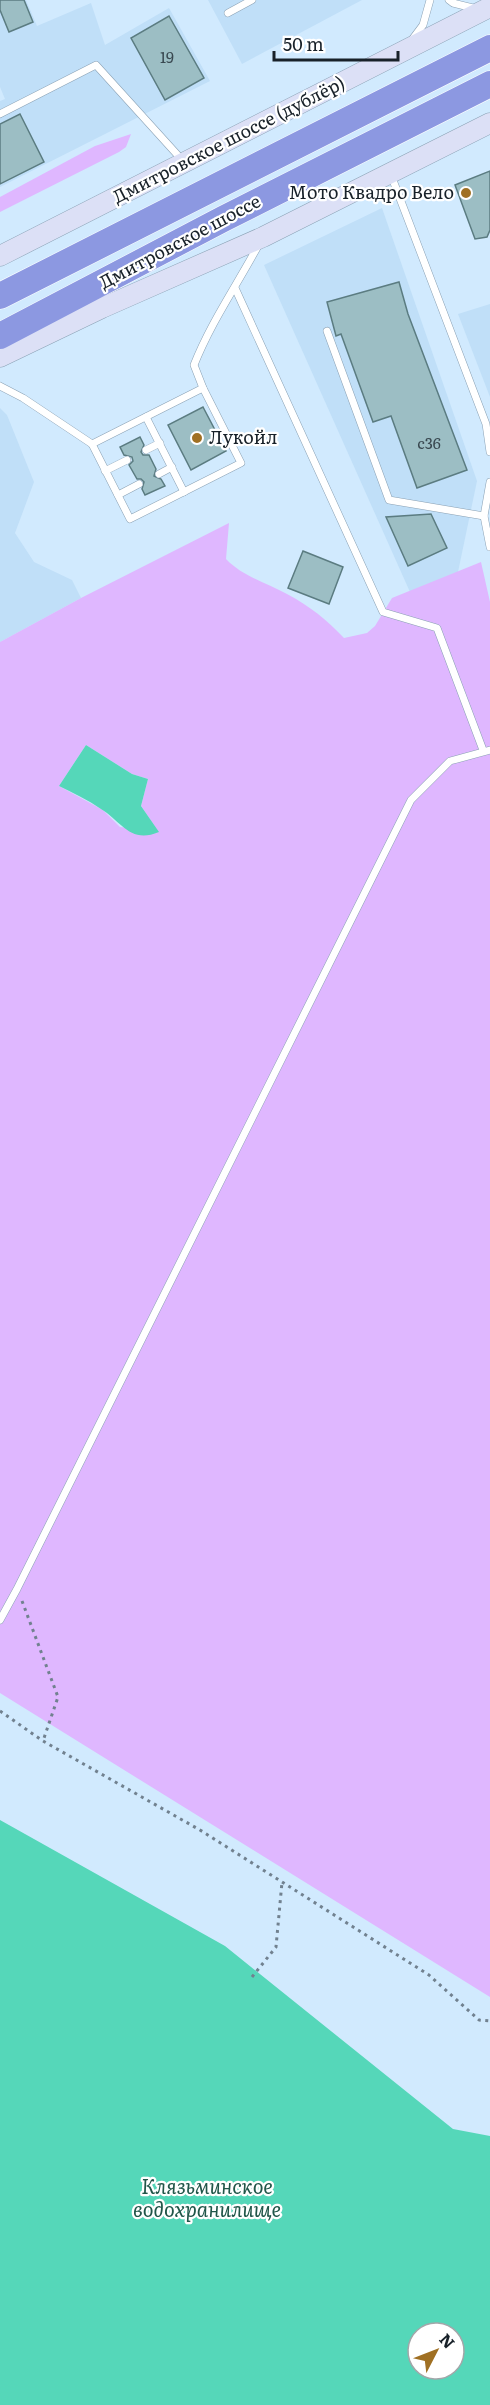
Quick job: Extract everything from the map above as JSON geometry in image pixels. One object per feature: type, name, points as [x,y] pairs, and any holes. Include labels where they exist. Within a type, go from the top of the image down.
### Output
[{"type":"highway","name":"Дмитровское шоссе","points":[[0,296],[490,48]]},
{"type":"highway","name":"Дмитровское шоссе","points":[[0,336],[222,219],[490,84]]},
{"type":"main road","name":"Дмитровское шоссе (дублёр)","points":[[0,256],[489,8]]},
{"type":"main road","points":[[0,357],[102,308],[263,237],[490,123]]},
{"type":"lane","points":[[228,13],[252,0]]},
{"type":"lane","points":[[404,51],[423,25],[430,0]]},
{"type":"lane","points":[[448,0],[472,9],[489,8]]},
{"type":"lane","points":[[0,114],[96,65],[185,162]]},
{"type":"lane","points":[[390,173],[486,424],[490,452]]},
{"type":"lane","points":[[0,386],[23,398],[92,444],[130,519],[241,464],[194,365],[207,332],[236,288],[263,237]]},
{"type":"lane","points":[[0,1620],[411,800],[450,760],[487,750],[437,628],[383,612],[236,288]]},
{"type":"lane","points":[[327,331],[389,501],[484,516]]},
{"type":"lane","points":[[92,444],[203,388]]},
{"type":"lane","points":[[146,417],[184,492]]},
{"type":"lane","points":[[146,450],[160,443]]},
{"type":"lane","points":[[105,471],[127,460]]},
{"type":"lane","points":[[159,474],[172,467]]},
{"type":"lane","points":[[490,482],[484,516],[490,546]]},
{"type":"lane","points":[[118,495],[139,484]]},
{"type":"path","points":[[17,1589],[58,1697],[43,1741]]},
{"type":"path","points":[[0,1711],[43,1741],[200,1830],[429,1975],[479,2020],[490,2021]]},
{"type":"path","points":[[252,1977],[276,1947],[282,1882]]},
{"type":"shaded area","points":[[0,0],[26,0],[37,26],[91,3],[105,45],[169,8],[210,81],[0,187],[0,101],[5,99],[0,87]]},
{"type":"shaded area","points":[[208,0],[362,0],[242,64]]},
{"type":"shaded area","points":[[131,134],[126,147],[119,152],[0,212],[0,197],[95,146]]},
{"type":"shaded area","points":[[382,208],[477,481],[458,572],[410,592],[264,265]]},
{"type":"shaded area","points":[[490,304],[490,397],[458,314]]},
{"type":"shaded area","points":[[0,408],[7,415],[34,482],[15,533],[34,562],[72,580],[81,598],[0,642]]},
{"type":"shaded area","points":[[229,523],[226,559],[232,565],[304,604],[344,638],[367,633],[375,626],[392,598],[481,562],[490,602],[490,1997],[0,1693],[0,642]],"holes":[[[86,745],[132,774],[148,779],[141,806],[158,831],[120,827],[103,810],[59,786]]]},
{"type":"water","points":[[86,745],[132,774],[148,779],[141,806],[159,832],[149,835],[133,833],[96,806],[59,786]]},
{"type":"water","name":"Клязьминское водохранилище","points":[[0,1820],[225,1946],[453,2129],[490,2136],[490,2405],[0,2405]]},
{"type":"building","points":[[0,0],[24,0],[33,22],[9,32],[0,10]]},
{"type":"building","points":[[169,16],[204,78],[165,100],[131,38]]},
{"type":"building","points":[[20,114],[44,162],[0,184],[0,124]]},
{"type":"building","points":[[490,171],[490,230],[487,237],[475,239],[455,185]]},
{"type":"building","points":[[399,282],[408,314],[467,470],[417,488],[391,416],[373,422],[341,334],[336,336],[327,302]]},
{"type":"building","name":"Лукойл","points":[[203,407],[226,451],[191,470],[168,425]]},
{"type":"building","points":[[140,437],[144,445],[141,452],[143,455],[149,455],[156,469],[154,476],[161,479],[165,486],[145,495],[142,489],[144,482],[137,479],[129,465],[133,461],[132,457],[124,455],[120,447]]},
{"type":"building","points":[[431,514],[447,548],[408,566],[386,517]]},
{"type":"building","points":[[303,551],[343,567],[329,604],[288,588]]},
{"type":"place","name":"Мото Квадро Вело","points":[[466,193]]},
{"type":"place","name":"Лукойл","points":[[197,438]]}]
